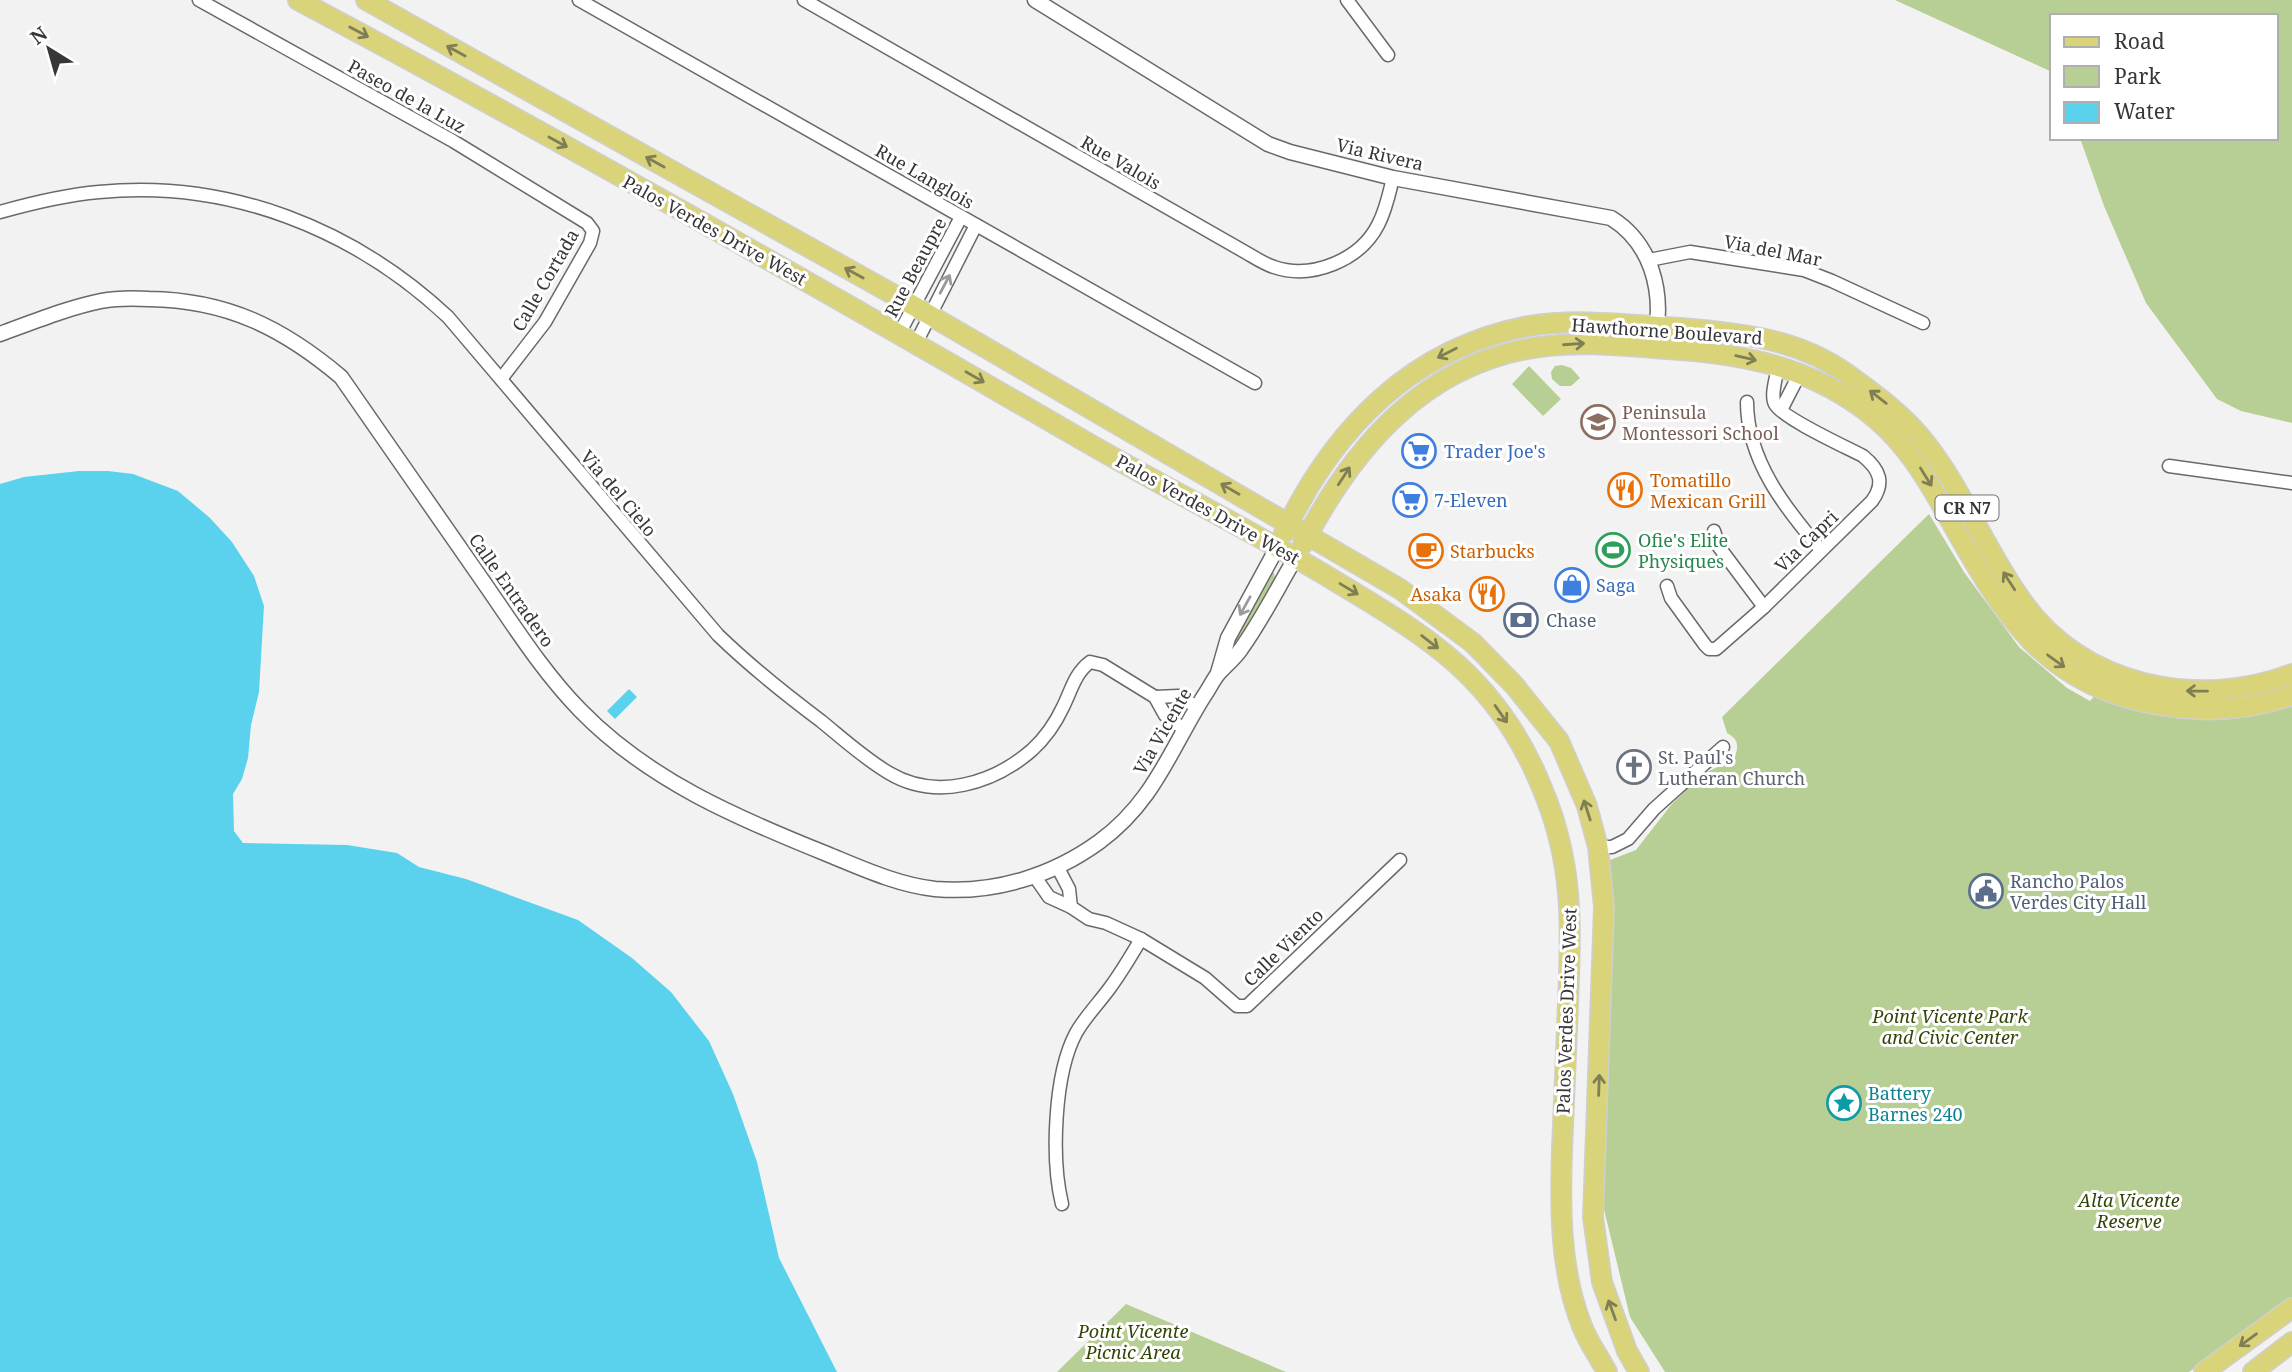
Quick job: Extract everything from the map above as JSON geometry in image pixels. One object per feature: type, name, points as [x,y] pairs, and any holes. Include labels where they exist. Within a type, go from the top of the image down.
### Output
[{"type":"main road","name":"Palos Verdes Drive West","points":[[298,0],[466,90],[1123,463],[1296,557],[1402,622],[1456,663],[1494,704],[1513,730],[1554,816],[1563,852],[1571,919],[1561,1195],[1563,1248],[1582,1327],[1607,1372]]},
{"type":"main road","name":"Palos Verdes Drive West","points":[[366,0],[921,310],[1308,534],[1400,589],[1444,619],[1473,643],[1514,685],[1559,741],[1587,806],[1598,847],[1604,906],[1593,1217],[1602,1282],[1627,1351],[1639,1372]]},
{"type":"main road","name":"Hawthorne Boulevard","points":[[1278,547],[1289,523],[1337,445],[1387,392],[1418,369],[1454,349],[1489,335],[1545,324],[1657,327],[1744,334],[1779,341],[1814,355],[1844,371],[1898,413],[1945,470],[2022,602],[2038,622],[2058,640],[2092,663],[2129,679],[2163,689],[2196,692],[2264,685],[2292,674]]},
{"type":"main road","points":[[1473,365],[1475,357],[1482,349],[1533,335],[1545,324]]},
{"type":"main road","name":"Hawthorne Boulevard","points":[[1296,557],[1349,468],[1389,420],[1433,386],[1473,365],[1496,356],[1539,347],[1588,343],[1721,352],[1786,373],[1818,380],[1876,418],[1923,472],[2007,615],[2036,645],[2078,677],[2106,691],[2138,701],[2180,709],[2212,711],[2249,707],[2292,695]]},
{"type":"main road","points":[[1786,373],[1822,364],[1844,371]]},
{"type":"main road","points":[[2204,1372],[2292,1308]]},
{"type":"main road","points":[[1582,1327],[1601,1372]]},
{"type":"main road","points":[[2253,1372],[2292,1342]]},
{"type":"street","name":"Paseo de la Luz","points":[[199,0],[464,148],[580,218],[593,231]]},
{"type":"street","name":"Rue Langlois","points":[[579,0],[1255,383]]},
{"type":"street","name":"Rue Valois","points":[[804,0],[1275,267],[1303,271],[1323,267],[1353,254],[1378,226],[1393,178]]},
{"type":"street","name":"Via Rivera","points":[[1035,0],[1268,144],[1393,178],[1611,219],[1625,227],[1640,243],[1649,260],[1657,288],[1654,348]]},
{"type":"street","points":[[1347,0],[1388,55]]},
{"type":"street","name":"Via del Cielo","points":[[0,212],[100,191],[156,190],[202,194],[280,212],[351,245],[418,289],[448,317],[718,635],[754,670],[890,774],[912,784],[930,787],[966,785],[1003,771],[1034,748],[1062,710],[1080,670],[1090,662],[1102,665],[1155,697],[1165,715],[1185,730]]},
{"type":"street","name":"Rue Beaupre","points":[[907,338],[961,217]]},
{"type":"street","name":"Rue Beaupre","points":[[907,338],[921,310],[976,225]]},
{"type":"street","name":"Calle Cortada","points":[[501,379],[545,322],[590,243],[593,231]]},
{"type":"street","name":"Via del Mar","points":[[1649,260],[1690,252],[1804,270],[1923,323]]},
{"type":"street","name":"Calle Entradero","points":[[0,334],[72,308],[104,300],[132,298],[205,304],[233,311],[278,331],[314,354],[341,377],[541,665],[581,711],[626,752],[688,792],[747,820],[855,866],[906,883],[934,889],[968,890],[1035,877]]},
{"type":"street","points":[[1781,410],[1775,405],[1774,397],[1786,373]]},
{"type":"street","points":[[1781,410],[1786,373]]},
{"type":"street","points":[[1747,402],[1747,419],[1770,482],[1789,514],[1821,550]]},
{"type":"street","name":"Via Capri","points":[[1667,586],[1671,598],[1709,649],[1716,649],[1764,607],[1879,492],[1881,482],[1873,464],[1781,410]]},
{"type":"street","points":[[2169,467],[2292,483]]},
{"type":"street","points":[[1714,531],[1719,547],[1764,607]]},
{"type":"street","name":"Via Vicente","points":[[1218,675],[1228,638],[1278,547]]},
{"type":"street","name":"Via Vicente","points":[[1035,877],[1101,840],[1129,815],[1150,790],[1197,707],[1218,675],[1240,652],[1296,557]]},
{"type":"street","name":"Via del Cielo","points":[[1155,697],[1178,696],[1197,707]]},
{"type":"street","points":[[1598,847],[1612,847],[1628,839],[1654,809],[1723,747]]},
{"type":"street","name":"Calle Viento","points":[[1035,877],[1049,897],[1089,919],[1106,923],[1141,939],[1205,978],[1237,1006],[1247,1006],[1400,860]]},
{"type":"street","points":[[1057,866],[1069,888],[1071,907]]},
{"type":"street","points":[[1062,1204],[1058,1186],[1057,1119],[1059,1090],[1069,1050],[1076,1033],[1141,939]]},
{"type":"green space","points":[[1895,0],[2292,0],[2292,423],[2241,411],[2217,399],[2146,303],[2104,206],[2081,140],[2278,140],[2278,14],[2050,14],[2050,71]]},
{"type":"green space","points":[[1529,366],[1561,399],[1543,416],[1512,384]]},
{"type":"green space","points":[[1555,366],[1571,368],[1580,378],[1571,386],[1560,386],[1552,379],[1551,372]]},
{"type":"green space","name":"Alta Vicente Reserve","points":[[1929,514],[1964,572],[2019,647],[2067,688],[2090,701],[2095,695],[2145,713],[2191,718],[2292,704],[2292,1301],[2189,1372],[1665,1372],[1630,1317],[1602,1201],[1607,865],[1610,860],[1636,850],[1671,805],[1701,775],[1734,759],[1737,744],[1727,733],[1722,717]]},
{"type":"green space","points":[[1270,572],[1274,573],[1275,578],[1244,634],[1227,657],[1233,634]]},
{"type":"green space","name":"Point Vicente Picnic Area","points":[[1126,1304],[1286,1372],[1057,1372]]},
{"type":"water","points":[[79,471],[133,474],[178,491],[210,518],[232,542],[254,576],[264,606],[259,692],[251,725],[248,758],[242,779],[233,794],[234,831],[243,843],[347,845],[397,853],[419,867],[466,879],[578,920],[632,958],[671,992],[709,1041],[733,1094],[757,1162],[779,1258],[837,1372],[0,1372],[0,484],[24,477]]},
{"type":"water","points":[[629,689],[637,697],[615,719],[607,711]]},
{"type":"place","name":"Peninsula Montessori School","points":[[1598,422]]},
{"type":"place","name":"Trader Joe's","points":[[1419,451]]},
{"type":"place","name":"Tomatillo Mexican Grill","points":[[1625,490]]},
{"type":"place","name":"7-Eleven","points":[[1410,500]]},
{"type":"place","name":"Ofie's Elite Physiques","points":[[1613,550]]},
{"type":"place","name":"Starbucks","points":[[1426,551]]},
{"type":"place","name":"Saga","points":[[1572,585]]},
{"type":"place","name":"Asaka","points":[[1487,594]]},
{"type":"place","name":"Chase","points":[[1521,620]]},
{"type":"place","name":"St. Paul's Lutheran Church","points":[[1634,767]]},
{"type":"place","name":"Rancho Palos Verdes City Hall","points":[[1986,891]]},
{"type":"place","name":"Battery Barnes 240","points":[[1844,1103]]},
{"type":"park label","name":"Point Vicente Park and Civic Center","points":[[1950,1026]]}]
